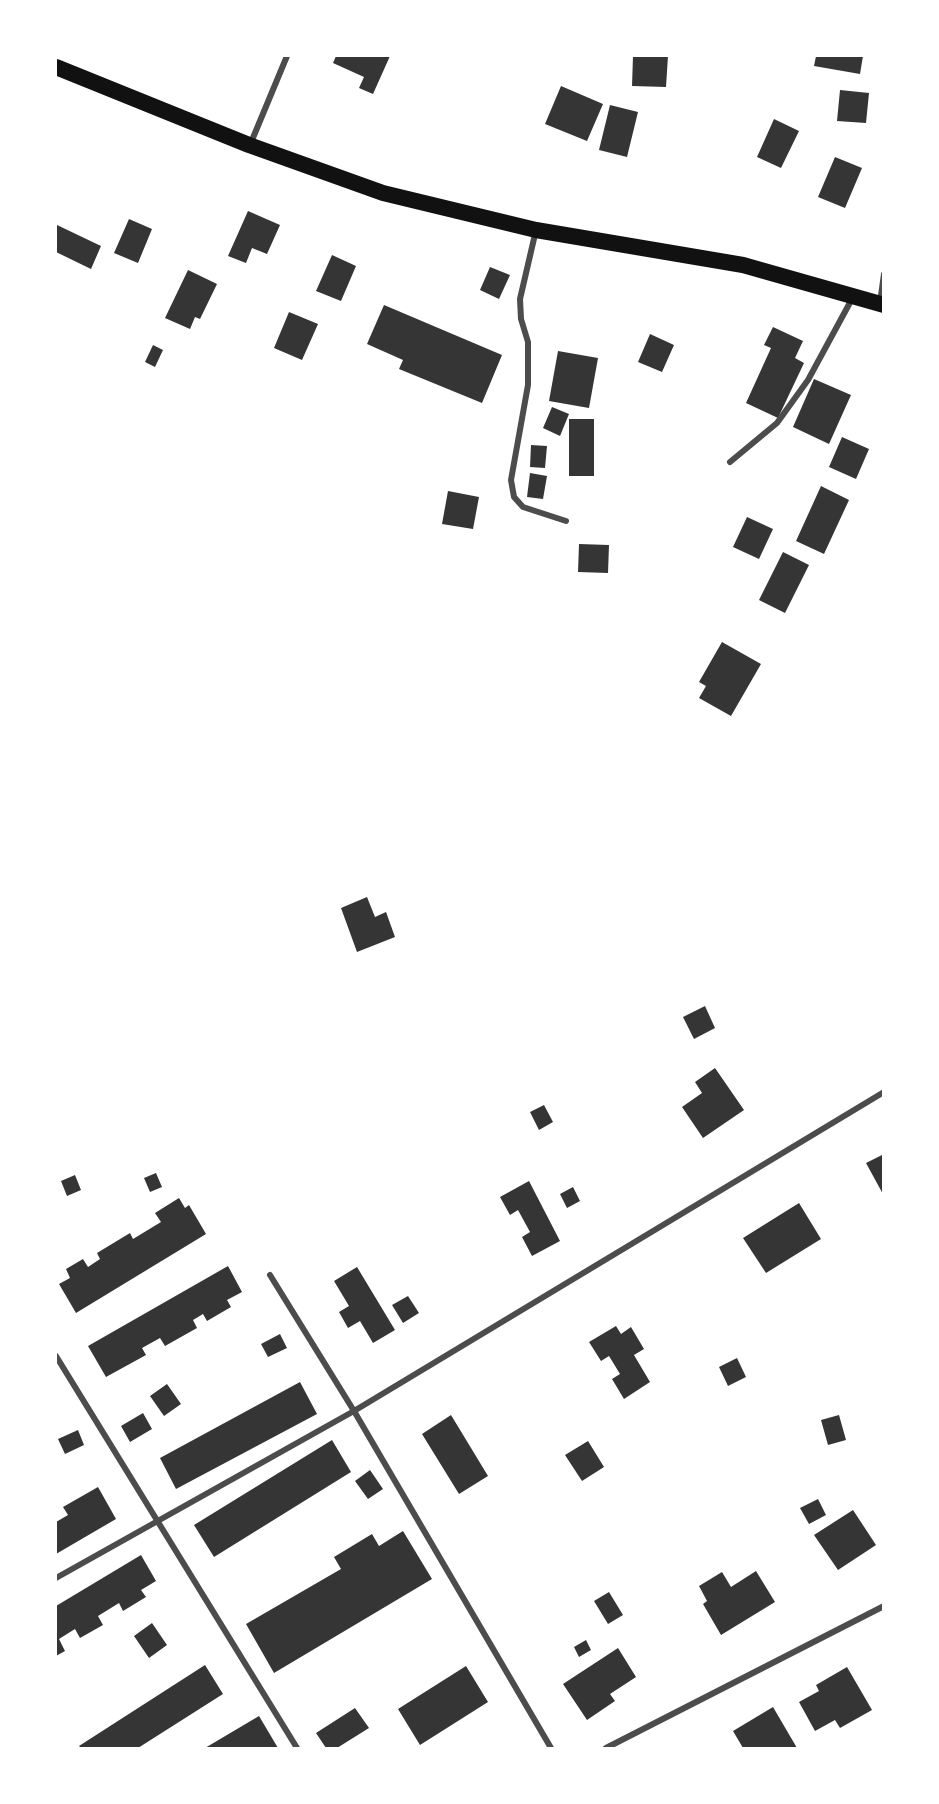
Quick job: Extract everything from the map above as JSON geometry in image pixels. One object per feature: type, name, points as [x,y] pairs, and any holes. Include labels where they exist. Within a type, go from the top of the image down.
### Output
[{"type":"highway","points":[[56,67],[249,145],[383,193],[536,230],[743,265],[882,304]]},
{"type":"street","points":[[249,145],[287,56]]},
{"type":"street","points":[[536,230],[520,299],[521,319],[528,342],[528,385],[511,480],[514,497],[523,507],[566,521]]},
{"type":"street","points":[[882,304],[884,274]]},
{"type":"street","points":[[730,462],[777,423],[808,380],[853,296]]},
{"type":"street","points":[[56,1578],[354,1412],[884,1092]]},
{"type":"street","points":[[270,1275],[354,1412],[551,1749]]},
{"type":"street","points":[[56,1356],[297,1749]]},
{"type":"street","points":[[606,1749],[884,1606]]},
{"type":"building","points":[[336,56],[390,56],[373,94],[359,88],[364,77],[333,63]]},
{"type":"building","points":[[633,56],[668,56],[666,87],[632,86]]},
{"type":"building","points":[[816,56],[863,56],[860,74],[814,66]]},
{"type":"building","points":[[561,86],[603,104],[587,141],[545,124]]},
{"type":"building","points":[[840,90],[869,93],[866,123],[837,121]]},
{"type":"building","points":[[610,105],[638,112],[627,157],[599,150]]},
{"type":"building","points":[[774,119],[799,131],[781,168],[757,157]]},
{"type":"building","points":[[835,157],[862,168],[845,208],[818,197]]},
{"type":"building","points":[[248,211],[280,225],[267,254],[252,248],[246,263],[228,256]]},
{"type":"building","points":[[129,219],[152,229],[138,263],[114,253]]},
{"type":"building","points":[[57,225],[101,246],[91,269],[56,252]]},
{"type":"building","points":[[332,255],[356,266],[341,301],[316,291]]},
{"type":"building","points":[[490,267],[510,275],[499,299],[480,290]]},
{"type":"building","points":[[188,270],[217,284],[200,319],[195,317],[190,329],[165,318]]},
{"type":"building","points":[[384,305],[502,355],[482,403],[399,369],[403,360],[367,344]]},
{"type":"building","points":[[289,312],[318,324],[302,360],[274,348]]},
{"type":"building","points":[[773,327],[803,341],[795,358],[804,363],[778,418],[746,403],[771,348],[764,345]]},
{"type":"building","points":[[650,334],[674,345],[662,372],[638,362]]},
{"type":"building","points":[[153,345],[163,350],[155,367],[145,362]]},
{"type":"building","points":[[558,351],[598,358],[589,408],[549,401]]},
{"type":"building","points":[[814,379],[851,395],[829,444],[793,427]]},
{"type":"building","points":[[552,407],[569,414],[560,436],[543,428]]},
{"type":"building","points":[[569,419],[594,419],[594,476],[569,476]]},
{"type":"building","points":[[842,437],[869,449],[856,479],[829,467]]},
{"type":"building","points":[[531,445],[547,446],[545,468],[530,467]]},
{"type":"building","points":[[530,473],[547,476],[543,499],[527,497]]},
{"type":"building","points":[[821,486],[849,500],[824,554],[796,541]]},
{"type":"building","points":[[448,491],[479,497],[473,529],[442,524]]},
{"type":"building","points":[[747,517],[773,529],[759,559],[733,547]]},
{"type":"building","points":[[579,544],[609,545],[608,573],[578,572]]},
{"type":"building","points":[[783,552],[809,565],[785,613],[759,600]]},
{"type":"building","points":[[722,642],[761,664],[731,716],[699,698],[706,686],[699,682]]},
{"type":"building","points":[[367,897],[375,917],[386,912],[395,937],[357,952],[341,908]]},
{"type":"building","points":[[705,1006],[715,1028],[694,1039],[683,1017]]},
{"type":"building","points":[[715,1068],[744,1110],[703,1138],[682,1107],[702,1093],[695,1082]]},
{"type":"building","points":[[544,1105],[553,1122],[539,1130],[530,1112]]},
{"type":"building","points":[[884,1154],[884,1196],[866,1163]]},
{"type":"building","points":[[156,1173],[162,1187],[150,1192],[144,1178]]},
{"type":"building","points":[[75,1175],[81,1190],[67,1196],[61,1181]]},
{"type":"building","points":[[529,1181],[560,1241],[532,1256],[522,1237],[530,1232],[518,1210],[510,1215],[500,1197]]},
{"type":"building","points":[[573,1187],[580,1201],[567,1208],[560,1194]]},
{"type":"building","points":[[179,1198],[185,1208],[189,1205],[206,1234],[76,1313],[59,1284],[70,1278],[66,1269],[83,1259],[88,1267],[100,1259],[97,1253],[130,1233],[133,1239],[161,1222],[155,1213]]},
{"type":"building","points":[[799,1203],[821,1239],[766,1273],[743,1238]]},
{"type":"building","points":[[228,1266],[242,1292],[227,1300],[231,1307],[207,1321],[203,1314],[193,1320],[197,1328],[165,1346],[160,1338],[142,1348],[146,1355],[106,1377],[88,1346]]},
{"type":"building","points":[[357,1267],[395,1330],[373,1343],[360,1321],[348,1328],[339,1312],[349,1306],[334,1281]]},
{"type":"building","points":[[408,1296],[419,1313],[403,1323],[392,1305]]},
{"type":"building","points":[[616,1326],[621,1334],[631,1327],[644,1349],[634,1355],[650,1382],[624,1399],[612,1379],[620,1374],[609,1356],[601,1361],[589,1342]]},
{"type":"building","points":[[280,1334],[287,1348],[268,1357],[261,1344]]},
{"type":"building","points":[[737,1358],[746,1377],[728,1386],[719,1367]]},
{"type":"building","points":[[300,1382],[317,1414],[176,1489],[160,1458]]},
{"type":"building","points":[[167,1384],[181,1404],[164,1416],[150,1396]]},
{"type":"building","points":[[143,1413],[152,1429],[130,1442],[121,1426]]},
{"type":"building","points":[[451,1415],[488,1476],[459,1494],[422,1434]]},
{"type":"building","points":[[839,1415],[846,1440],[828,1445],[821,1420]]},
{"type":"building","points":[[78,1430],[84,1445],[65,1454],[58,1439]]},
{"type":"building","points":[[332,1440],[351,1472],[214,1557],[194,1525]]},
{"type":"building","points":[[588,1441],[604,1467],[582,1481],[565,1455]]},
{"type":"building","points":[[370,1470],[383,1489],[368,1499],[355,1481]]},
{"type":"building","points":[[98,1487],[116,1519],[56,1554],[56,1522],[68,1515],[63,1507]]},
{"type":"building","points":[[818,1499],[826,1515],[809,1524],[800,1508]]},
{"type":"building","points":[[853,1510],[876,1545],[838,1570],[814,1535]]},
{"type":"building","points":[[403,1531],[432,1579],[274,1673],[246,1624],[341,1569],[334,1557],[372,1534],[379,1546]]},
{"type":"building","points":[[141,1555],[156,1581],[141,1590],[146,1597],[123,1611],[119,1603],[98,1616],[103,1625],[80,1638],[75,1629],[59,1639],[65,1651],[56,1656],[56,1606]]},
{"type":"building","points":[[756,1571],[775,1602],[721,1635],[703,1604],[707,1601],[699,1586],[722,1572],[731,1587]]},
{"type":"building","points":[[609,1592],[623,1615],[608,1624],[594,1601]]},
{"type":"building","points":[[152,1623],[167,1645],[149,1658],[134,1636]]},
{"type":"building","points":[[586,1640],[591,1650],[579,1657],[574,1647]]},
{"type":"building","points":[[618,1648],[636,1677],[610,1694],[615,1701],[587,1720],[563,1684]]},
{"type":"building","points":[[205,1665],[223,1694],[138,1748],[81,1748],[79,1746]]},
{"type":"building","points":[[466,1666],[488,1702],[420,1745],[398,1709]]},
{"type":"building","points":[[847,1667],[872,1710],[840,1728],[835,1720],[815,1731],[799,1702],[819,1691],[816,1685]]},
{"type":"building","points":[[773,1707],[797,1748],[743,1748],[733,1731]]},
{"type":"building","points":[[355,1708],[369,1728],[337,1748],[326,1748],[316,1733]]},
{"type":"building","points":[[259,1716],[278,1748],[205,1748]]}]
